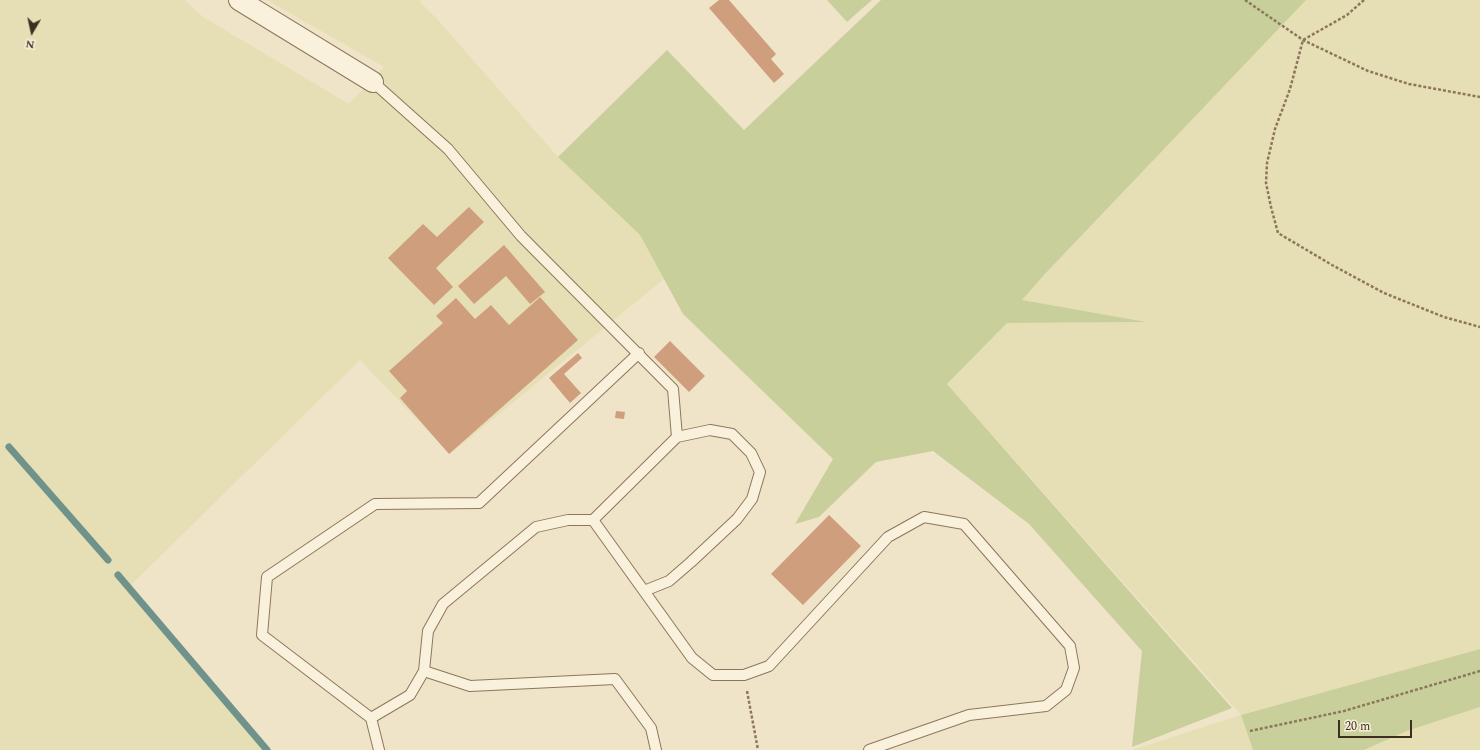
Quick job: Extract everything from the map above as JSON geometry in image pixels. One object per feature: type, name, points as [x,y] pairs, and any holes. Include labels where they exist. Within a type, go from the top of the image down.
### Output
[{"type":"street","points":[[239,0],[373,82]]},
{"type":"lane","points":[[373,82],[448,149],[521,236],[673,389],[677,437]]},
{"type":"lane","points":[[379,750],[371,718],[262,635],[267,577],[375,504],[479,503],[638,353]]},
{"type":"lane","points":[[371,718],[410,695],[424,671],[428,631],[443,604],[536,527],[568,520],[593,520],[677,437],[710,430],[732,434],[751,453],[760,472],[752,499],[736,519],[669,581],[644,591]]},
{"type":"lane","points":[[593,520],[692,658],[713,675],[744,675],[769,666],[888,537],[924,517],[964,524],[1070,646],[1074,668],[1066,690],[1046,706],[969,715],[869,750]]},
{"type":"lane","points":[[424,671],[470,686],[615,679],[650,728],[656,750]]},
{"type":"path","points":[[1245,0],[1304,40],[1368,71],[1409,84],[1480,97]]},
{"type":"path","points":[[1364,0],[1347,15],[1304,40],[1290,89],[1275,130],[1267,162],[1266,183],[1278,233],[1332,265],[1384,293],[1444,318],[1480,327]]},
{"type":"path","points":[[1250,731],[1344,711],[1480,671]]},
{"type":"path","points":[[744,675],[758,750]]},
{"type":"shaded area","points":[[0,0],[185,0],[203,17],[349,104],[384,67],[267,0],[422,0],[420,2],[437,19],[558,157],[640,235],[664,279],[450,454],[360,360],[130,586],[267,750],[0,750]]},
{"type":"shaded area","points":[[1306,0],[1480,0],[1480,649],[1241,715],[947,384],[1007,323],[1143,322],[1021,300]]},
{"type":"shaded area","points":[[1480,707],[1480,750],[1364,750],[1407,731]]},
{"type":"shaded area","points":[[1241,715],[1253,750],[1132,750]]},
{"type":"green space","points":[[827,0],[872,0],[847,22]]},
{"type":"green space","points":[[881,0],[1306,0],[1044,275],[1022,300],[1146,322],[1007,323],[947,384],[1232,708],[1132,747],[1142,651],[1029,524],[933,451],[876,462],[819,517],[795,524],[833,459],[683,314],[640,235],[558,157],[667,50],[744,130]]},
{"type":"green space","points":[[1480,649],[1480,707],[1407,731],[1364,750],[1253,750],[1241,715]]},
{"type":"building","points":[[719,0],[729,0],[776,54],[771,59],[784,74],[774,83],[709,8]]},
{"type":"building","points":[[469,207],[484,222],[436,268],[453,287],[434,305],[388,258],[423,224],[437,237]]},
{"type":"building","points":[[504,245],[545,292],[530,304],[506,276],[474,304],[458,286]]},
{"type":"building","points":[[540,297],[578,340],[449,454],[400,398],[407,391],[389,371],[443,323],[436,316],[456,298],[475,319],[491,305],[509,325]]},
{"type":"building","points":[[670,341],[705,376],[689,392],[654,357]]},
{"type":"building","points":[[578,353],[582,358],[564,374],[581,393],[570,403],[549,378]]},
{"type":"building","points":[[616,411],[625,412],[624,419],[615,418]]},
{"type":"building","points":[[829,515],[861,546],[803,605],[771,574]]},
{"type":"waterway","points":[[9,447],[108,560]]},
{"type":"waterway","points":[[118,575],[267,750]]}]
